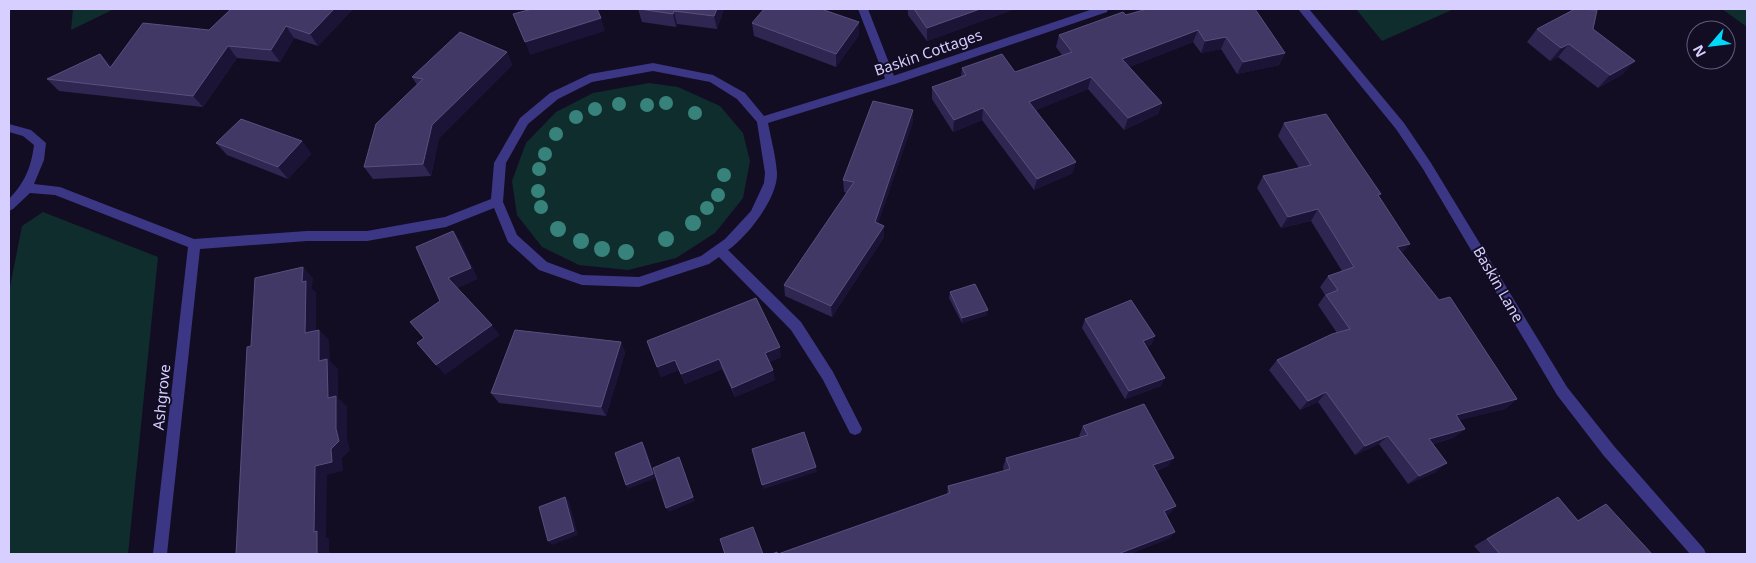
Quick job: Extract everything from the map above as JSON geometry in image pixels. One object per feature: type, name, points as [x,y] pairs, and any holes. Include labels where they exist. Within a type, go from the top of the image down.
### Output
[{"type":"street","points":[[863,9],[892,81]]},
{"type":"street","name":"Baskin Cottages","points":[[762,121],[892,81],[1103,9]]},
{"type":"street","name":"Baskin Lane","points":[[1303,9],[1400,126],[1427,166],[1562,391],[1609,451],[1699,554]]},
{"type":"street","points":[[653,67],[712,79],[740,96],[762,121],[771,173],[770,183],[756,214],[729,244],[705,260],[639,282],[582,280],[543,266],[512,238],[496,202],[500,163],[524,122],[554,96],[590,78],[653,67]]},
{"type":"street","points":[[9,128],[27,133],[40,143],[38,160],[27,188],[9,206]]},
{"type":"street","points":[[27,188],[56,190],[194,244],[306,236],[367,236],[446,222],[496,202]]},
{"type":"street","name":"Ashgrove","points":[[160,554],[194,244]]},
{"type":"street","points":[[720,250],[796,326],[828,376],[855,429]]},
{"type":"green space","points":[[73,9],[114,9],[71,30]]},
{"type":"green space","points":[[1356,9],[1454,9],[1382,41]]},
{"type":"green space","points":[[1722,9],[1747,9],[1747,27]]},
{"type":"green space","points":[[649,83],[678,87],[720,106],[743,133],[750,161],[743,198],[715,233],[676,258],[628,270],[579,265],[542,247],[517,215],[512,181],[526,143],[556,112],[593,93]]},
{"type":"green space","points":[[43,212],[158,257],[128,554],[9,554],[9,292],[22,226]]},
{"type":"building","points":[[231,9],[334,9],[310,34],[286,26],[271,50],[228,46],[193,96],[47,79],[100,54],[110,68],[143,23],[209,30]]},
{"type":"building","points":[[532,9],[597,9],[601,18],[525,42],[513,14]]},
{"type":"building","points":[[640,9],[717,9],[714,16],[674,11],[673,14]]},
{"type":"building","points":[[764,9],[821,9],[859,22],[836,54],[752,23]]},
{"type":"building","points":[[914,9],[980,9],[927,28]]},
{"type":"building","points":[[1147,9],[1255,9],[1285,53],[1243,62],[1226,37],[1205,41],[1198,30],[1122,59],[1162,103],[1128,118],[1091,77],[1029,102],[1076,162],[1037,179],[983,108],[954,120],[932,87],[966,75],[962,68],[1002,54],[1015,72],[1072,52],[1059,35],[1123,12],[1126,15]]},
{"type":"building","points":[[1575,9],[1597,10],[1593,29],[1635,61],[1610,75],[1569,44],[1561,48],[1537,29]]},
{"type":"building","points":[[460,32],[507,52],[432,125],[423,164],[364,167],[376,124],[423,79],[412,77]]},
{"type":"building","points":[[873,101],[913,110],[875,222],[884,226],[831,306],[784,285],[854,182],[843,180]]},
{"type":"building","points":[[1326,114],[1381,194],[1378,195],[1410,244],[1397,247],[1439,300],[1450,297],[1517,399],[1456,415],[1465,429],[1429,439],[1447,463],[1419,476],[1388,436],[1365,446],[1326,392],[1308,401],[1277,360],[1332,334],[1350,329],[1326,295],[1338,290],[1328,276],[1354,267],[1318,209],[1288,217],[1263,176],[1311,165],[1284,123]]},
{"type":"building","points":[[241,119],[302,141],[278,167],[216,143]]},
{"type":"building","points":[[453,231],[471,268],[448,278],[492,325],[436,365],[417,343],[424,338],[410,322],[440,301],[416,247]]},
{"type":"building","points":[[303,267],[302,282],[306,281],[305,333],[319,330],[319,361],[327,359],[328,398],[336,396],[336,429],[339,441],[331,449],[332,462],[315,466],[314,532],[317,531],[317,554],[236,554],[247,347],[251,346],[255,278]]},
{"type":"building","points":[[975,284],[988,310],[962,318],[950,292]]},
{"type":"building","points":[[756,298],[780,347],[765,353],[773,370],[732,388],[719,359],[681,374],[675,360],[657,367],[647,341]]},
{"type":"building","points":[[1131,300],[1155,336],[1143,341],[1165,378],[1129,391],[1085,319]]},
{"type":"building","points":[[515,330],[621,342],[601,407],[491,393]]},
{"type":"building","points":[[1144,404],[1174,458],[1153,465],[1176,506],[1164,511],[1175,532],[1118,554],[778,554],[950,493],[948,486],[1010,469],[1006,458],[1088,435],[1083,426]]},
{"type":"building","points":[[804,432],[816,467],[762,485],[752,449]]},
{"type":"building","points":[[642,442],[653,474],[626,485],[615,453]]},
{"type":"building","points":[[679,457],[693,497],[666,508],[653,468]]},
{"type":"building","points":[[565,497],[574,531],[548,541],[539,507]]},
{"type":"building","points":[[1558,497],[1578,521],[1606,504],[1652,554],[1500,554],[1487,539]]},
{"type":"building","points":[[753,527],[763,554],[725,554],[720,539]]}]
